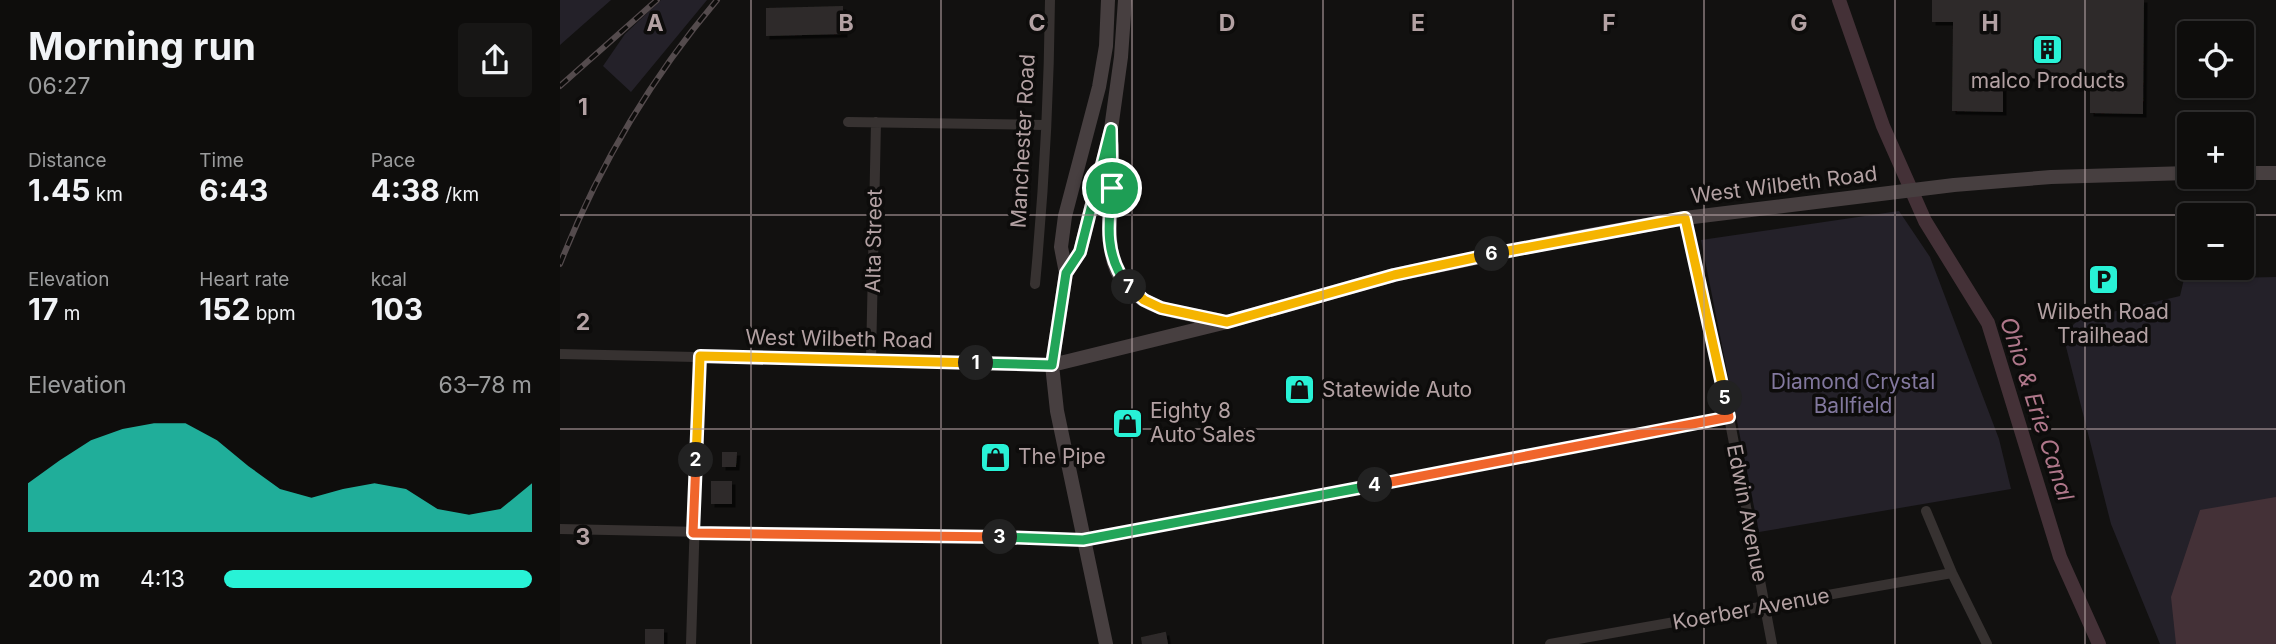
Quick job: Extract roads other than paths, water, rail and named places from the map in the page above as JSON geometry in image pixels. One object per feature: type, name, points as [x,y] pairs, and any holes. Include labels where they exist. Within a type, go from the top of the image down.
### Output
[{"type":"main road","points":[[1106,644],[1057,411],[1052,365],[1066,273],[1061,247],[1065,216],[1099,87],[1106,46],[1108,0]]},
{"type":"main road","points":[[1066,273],[1080,252],[1111,129],[1121,57],[1125,0]]},
{"type":"main road","points":[[1111,129],[1112,188],[1108,231],[1113,263],[1121,278],[1137,295],[1161,308],[1227,322]]},
{"type":"main road","name":"West Wilbeth Road","points":[[1052,365],[1227,322],[1394,275],[1558,240],[1685,218],[1951,185],[2051,177],[2177,173]]},
{"type":"main road","points":[[2254,173],[2276,173]]},
{"type":"street","name":"Manchester Road","points":[[1035,284],[1044,176],[1044,125],[1049,101],[1050,0]]},
{"type":"street","points":[[848,122],[1044,125]]},
{"type":"street","name":"Alta Street","points":[[872,360],[876,122]]},
{"type":"street","name":"Edwin Avenue","points":[[1685,218],[1729,417],[1772,644]]},
{"type":"street","name":"West Wilbeth Road","points":[[560,354],[1052,365]]},
{"type":"street","points":[[691,644],[700,356]]},
{"type":"street","points":[[560,529],[1083,540],[1226,515],[1729,417]]},
{"type":"street","points":[[1926,511],[1952,573],[1987,644]]},
{"type":"street","name":"Koerber Avenue","points":[[1550,644],[1952,573]]},
{"type":"waterway","name":"Ohio & Erie Canal","points":[[1839,0],[1883,126],[1925,221],[1988,323],[2060,557],[2099,644]]},
{"type":"railway","points":[[560,86],[657,0]]},
{"type":"railway","points":[[560,264],[591,193],[628,126],[670,61],[717,0]]},
{"type":"place","name":"malco Products","points":[[2048,49]]},
{"type":"place","name":"Wilbeth Road Trailhead","points":[[2103,280]]},
{"type":"place","name":"Statewide Auto","points":[[1299,390]]},
{"type":"place","name":"Eighty 8 Auto Sales","points":[[1127,423]]},
{"type":"place","name":"The Pipe","points":[[995,457]]},
{"type":"park label","name":"Diamond Crystal Ballfield","points":[[1853,394]]}]
